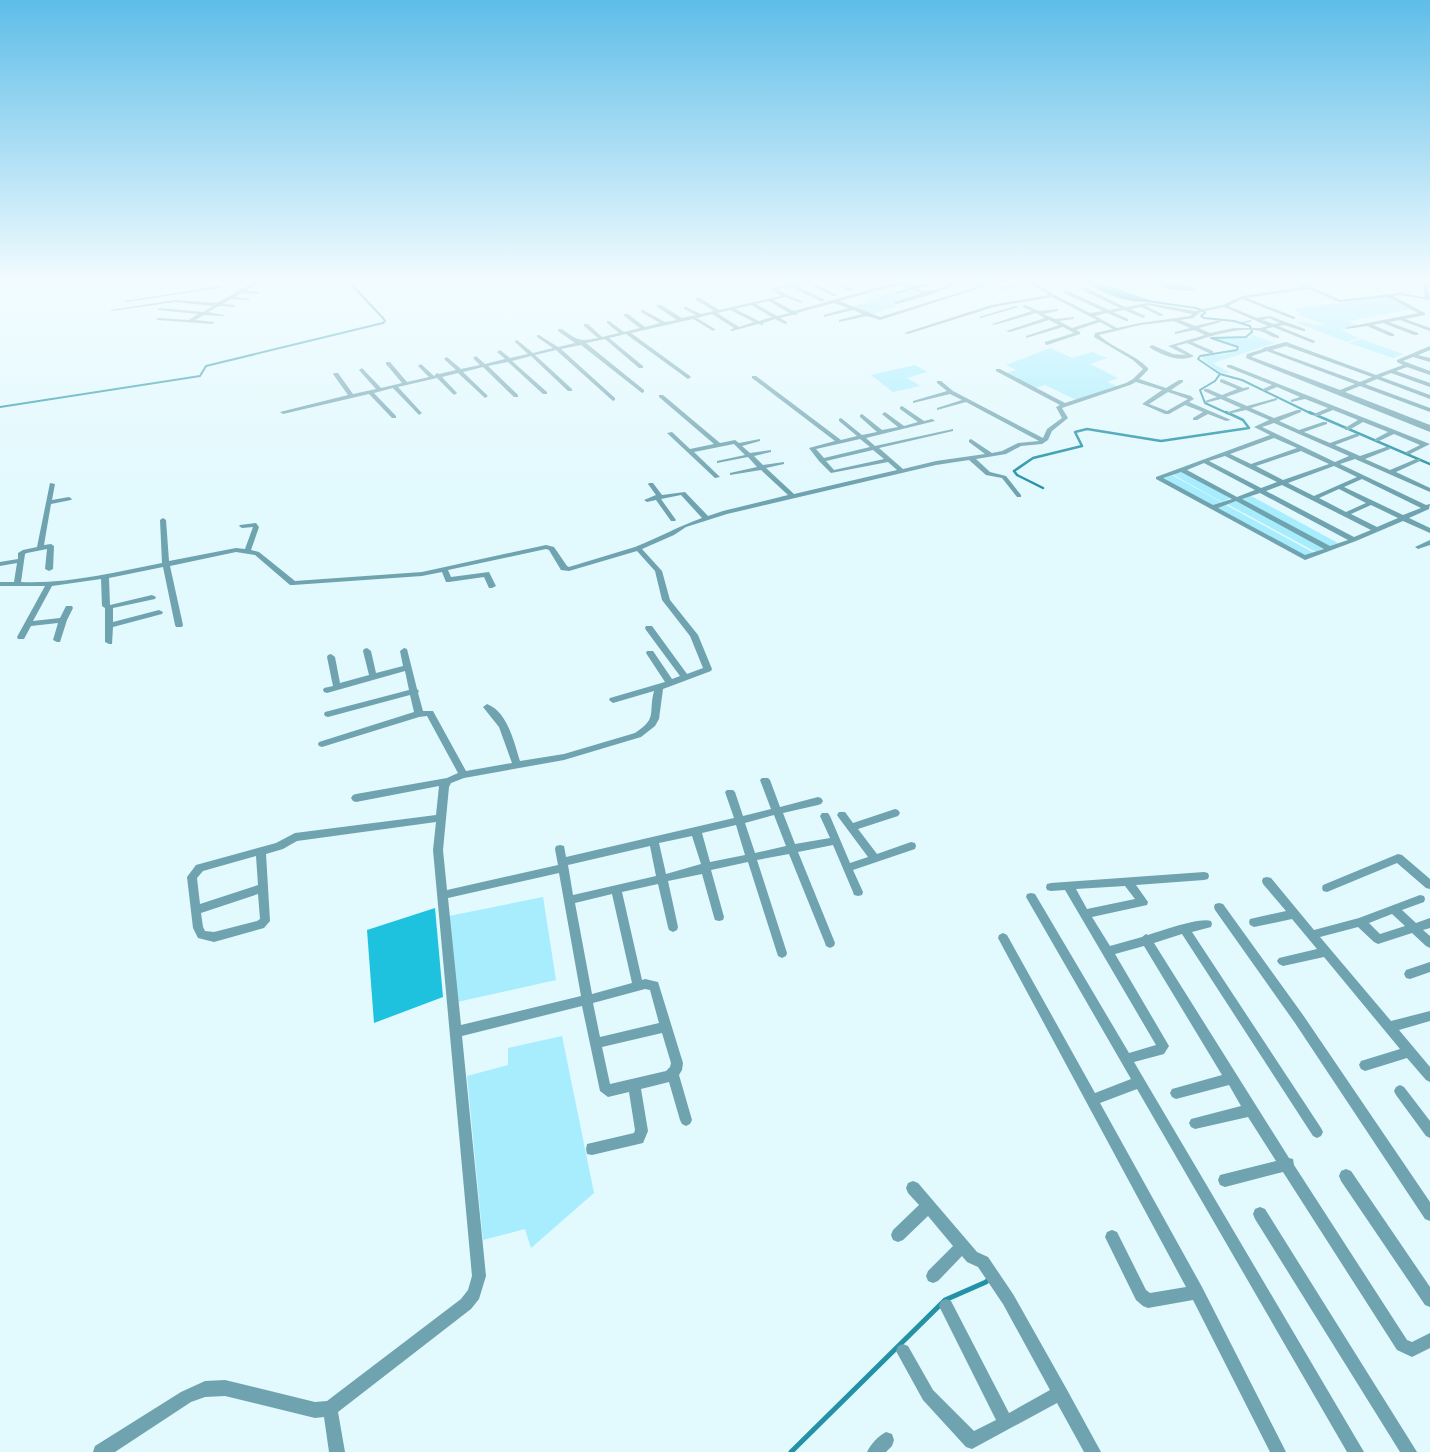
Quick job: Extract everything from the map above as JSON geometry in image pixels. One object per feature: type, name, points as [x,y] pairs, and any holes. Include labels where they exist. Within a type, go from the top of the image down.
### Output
[{"type":"street","points":[[528,350],[570,390]]},
{"type":"street","points":[[283,412],[548,350]]},
{"type":"street","points":[[558,350],[613,399]]},
{"type":"street","points":[[589,350],[642,391]]},
{"type":"street","points":[[619,350],[641,367]]},
{"type":"street","points":[[650,350],[688,377]]},
{"type":"street","points":[[1044,441],[1049,430],[1065,418],[1059,408],[1114,390],[1135,380],[1146,368],[1129,353],[1122,350]]},
{"type":"street","points":[[1158,350],[1179,359],[1191,356],[1179,350]]},
{"type":"street","points":[[1206,350],[1211,352]]},
{"type":"street","points":[[1263,350],[1249,355],[1249,358],[1430,430]]},
{"type":"street","points":[[1267,350],[1430,410]]},
{"type":"street","points":[[1301,350],[1430,397]]},
{"type":"street","points":[[1426,350],[1399,361],[1430,373]]},
{"type":"street","points":[[500,352],[546,393]]},
{"type":"street","points":[[1413,355],[1430,360]]},
{"type":"street","points":[[476,358],[516,396]]},
{"type":"street","points":[[447,360],[485,396]]},
{"type":"street","points":[[388,363],[405,383]]},
{"type":"street","points":[[1338,393],[1407,365]]},
{"type":"street","points":[[421,366],[454,392]]},
{"type":"street","points":[[1229,366],[1332,408],[1428,444]]},
{"type":"street","points":[[362,370],[379,389]]},
{"type":"street","points":[[998,370],[1064,405]]},
{"type":"street","points":[[1393,372],[1430,385]]},
{"type":"street","points":[[336,374],[351,396]]},
{"type":"street","points":[[1243,378],[1252,375]]},
{"type":"street","points":[[754,378],[840,442]]},
{"type":"street","points":[[1135,380],[1168,391],[1191,399],[1166,413],[1145,405],[1168,391],[1181,382]]},
{"type":"street","points":[[1207,402],[1244,388],[1222,381]]},
{"type":"street","points":[[938,382],[951,392],[1044,441]]},
{"type":"street","points":[[1265,390],[1277,385]]},
{"type":"street","points":[[394,386],[418,413]]},
{"type":"street","points":[[1206,390],[1428,488]]},
{"type":"street","points":[[370,391],[394,417]]},
{"type":"street","points":[[915,402],[951,392]]},
{"type":"street","points":[[1338,393],[1430,427]]},
{"type":"street","points":[[661,396],[718,446]]},
{"type":"street","points":[[1292,402],[1304,397]]},
{"type":"street","points":[[1230,413],[1275,399]]},
{"type":"street","points":[[939,409],[967,400]]},
{"type":"street","points":[[1186,402],[1228,420]]},
{"type":"street","points":[[902,408],[922,423]]},
{"type":"street","points":[[1316,415],[1332,408]]},
{"type":"street","points":[[1299,411],[1256,426],[1272,436],[1429,508]]},
{"type":"street","points":[[1195,420],[1206,412]]},
{"type":"street","points":[[884,414],[903,428]]},
{"type":"street","points":[[862,416],[882,432]]},
{"type":"street","points":[[841,420],[902,471]]},
{"type":"street","points":[[1347,429],[1363,420]]},
{"type":"street","points":[[889,460],[837,472],[831,470],[812,448],[932,421]]},
{"type":"street","points":[[1302,431],[1325,424]]},
{"type":"street","points":[[821,460],[951,430]]},
{"type":"street","points":[[670,432],[717,477]]},
{"type":"street","points":[[1377,440],[1394,432]]},
{"type":"street","points":[[1331,445],[1357,435]]},
{"type":"street","points":[[1272,436],[1158,478],[1305,558],[1312,557],[1429,508]]},
{"type":"street","points":[[738,445],[758,440]]},
{"type":"street","points":[[971,441],[991,455]]},
{"type":"street","points":[[0,584],[49,585],[105,577],[226,551],[248,550],[262,556],[280,575],[293,583],[408,575],[444,569],[546,546],[552,548],[564,568],[569,569],[638,548],[706,518],[902,471],[1010,451],[1020,444],[1044,441]]},
{"type":"street","points":[[689,451],[735,442],[793,497]]},
{"type":"street","points":[[1408,453],[1428,444]]},
{"type":"street","points":[[1212,508],[1281,481],[1388,448]]},
{"type":"street","points":[[1251,466],[1300,449]]},
{"type":"street","points":[[719,462],[769,451]]},
{"type":"street","points":[[1226,454],[1377,530]]},
{"type":"street","points":[[971,458],[988,474],[1004,477],[1019,496]]},
{"type":"street","points":[[1391,472],[1418,460]]},
{"type":"street","points":[[1204,461],[1354,540]]},
{"type":"street","points":[[732,474],[782,463]]},
{"type":"street","points":[[1182,469],[1330,548]]},
{"type":"street","points":[[1314,498],[1362,478]]},
{"type":"street","points":[[40,548],[52,484]]},
{"type":"street","points":[[651,484],[673,520]]},
{"type":"street","points":[[1339,487],[1430,531]]},
{"type":"street","points":[[647,500],[683,493],[706,518]]},
{"type":"street","points":[[49,503],[69,499]]},
{"type":"street","points":[[1346,514],[1371,503]]},
{"type":"street","points":[[163,520],[166,563],[179,625]]},
{"type":"street","points":[[242,526],[254,524],[256,527],[248,550]]},
{"type":"street","points":[[1418,547],[1430,542]]},
{"type":"street","points":[[17,585],[22,553],[51,546],[49,569]]},
{"type":"street","points":[[613,700],[706,671],[708,668],[694,635],[666,600],[658,571],[638,548]]},
{"type":"street","points":[[0,564],[21,560]]},
{"type":"street","points":[[444,569],[449,580],[486,574],[492,586]]},
{"type":"street","points":[[105,577],[106,606],[109,607],[109,642]]},
{"type":"street","points":[[21,637],[49,585]]},
{"type":"street","points":[[109,607],[152,597]]},
{"type":"street","points":[[57,640],[69,608]]},
{"type":"street","points":[[109,626],[159,612]]},
{"type":"street","points":[[28,624],[63,620]]},
{"type":"street","points":[[649,628],[684,677]]},
{"type":"street","points":[[404,650],[419,714]]},
{"type":"street","points":[[367,651],[373,677]]},
{"type":"street","points":[[356,798],[448,781],[463,775],[593,750],[647,729],[655,720],[664,684],[650,653]]},
{"type":"street","points":[[331,657],[337,687]]},
{"type":"street","points":[[327,690],[408,667]]},
{"type":"street","points":[[328,714],[415,691]]},
{"type":"street","points":[[487,707],[505,726],[517,765]]},
{"type":"street","points":[[322,744],[425,712],[434,716],[463,775]]},
{"type":"street","points":[[765,780],[830,943]]},
{"type":"street","points":[[100,1452],[186,1397],[205,1389],[225,1388],[315,1410],[330,1408],[466,1304],[474,1294],[480,1276],[438,850],[444,786],[448,781]]},
{"type":"street","points":[[730,792],[782,953]]},
{"type":"street","points":[[442,894],[818,801]]},
{"type":"street","points":[[851,827],[895,812]]},
{"type":"street","points":[[842,815],[874,858]]},
{"type":"street","points":[[825,816],[858,892]]},
{"type":"street","points":[[261,850],[265,921],[260,925],[208,938],[198,928],[192,877],[195,871],[261,850],[284,843],[295,837],[440,818]]},
{"type":"street","points":[[696,830],[720,918]]},
{"type":"street","points":[[569,900],[662,880],[705,867],[835,841]]},
{"type":"street","points":[[654,842],[673,927]]},
{"type":"street","points":[[847,868],[911,846]]},
{"type":"street","points":[[560,849],[604,1087],[608,1092],[673,1074]]},
{"type":"street","points":[[1327,888],[1398,858],[1430,885]]},
{"type":"street","points":[[1051,887],[1204,876]]},
{"type":"street","points":[[1267,881],[1430,1076]]},
{"type":"street","points":[[1084,914],[1143,902],[1128,882]]},
{"type":"street","points":[[1068,886],[1163,1046],[1160,1050],[1126,1059]]},
{"type":"street","points":[[196,910],[263,888]]},
{"type":"street","points":[[616,890],[638,986]]},
{"type":"street","points":[[1031,897],[1356,1452]]},
{"type":"street","points":[[1312,935],[1360,922],[1420,899]]},
{"type":"street","points":[[1219,907],[1299,1019],[1430,1214]]},
{"type":"street","points":[[1394,909],[1430,943]]},
{"type":"street","points":[[1254,922],[1294,914]]},
{"type":"street","points":[[1360,922],[1378,939],[1430,923]]},
{"type":"street","points":[[1107,952],[1184,929],[1208,924]]},
{"type":"street","points":[[1184,929],[1317,1132]]},
{"type":"street","points":[[1003,938],[1197,1292],[1278,1452]]},
{"type":"street","points":[[1146,940],[1251,1110],[1288,1164],[1402,1345],[1412,1350],[1430,1340]]},
{"type":"street","points":[[1283,960],[1325,952]]},
{"type":"street","points":[[1410,974],[1430,967]]},
{"type":"street","points":[[456,1032],[650,984],[656,989],[677,1064],[673,1074],[686,1120]]},
{"type":"street","points":[[1388,1027],[1430,1016]]},
{"type":"street","points":[[596,1043],[667,1027]]},
{"type":"street","points":[[1366,1065],[1409,1052]]},
{"type":"street","points":[[1176,1093],[1232,1078]]},
{"type":"street","points":[[1092,1100],[1140,1082]]},
{"type":"street","points":[[592,1149],[638,1138],[642,1131],[634,1086]]},
{"type":"street","points":[[1400,1091],[1430,1132]]},
{"type":"street","points":[[1195,1123],[1251,1110]]},
{"type":"street","points":[[1225,1180],[1288,1164]]},
{"type":"street","points":[[1346,1176],[1430,1300]]},
{"type":"street","points":[[913,1188],[972,1257],[983,1262],[1008,1299],[1093,1452]]},
{"type":"street","points":[[898,1235],[928,1206]]},
{"type":"street","points":[[1260,1214],[1409,1452]]},
{"type":"street","points":[[1112,1237],[1141,1295],[1148,1300],[1197,1292]]},
{"type":"street","points":[[933,1276],[963,1246]]},
{"type":"street","points":[[946,1306],[1006,1423]]},
{"type":"street","points":[[903,1350],[928,1395],[972,1441],[1061,1394]]},
{"type":"street","points":[[330,1408],[337,1452]]},
{"type":"street","points":[[874,1452],[886,1440]]},
{"type":"shaded area","points":[[1045,350],[1054,350],[1072,358],[1092,352],[1107,358],[1090,364],[1118,378],[1107,382],[1117,386],[1076,400],[1045,385],[1035,388],[1006,373],[1016,370],[1006,365]]},
{"type":"shaded area","points":[[1237,350],[1254,350],[1213,363],[1230,373],[1220,373],[1203,360],[1202,356],[1226,354]]},
{"type":"shaded area","points":[[1369,350],[1391,350],[1403,354],[1393,358]]},
{"type":"shaded area","points":[[915,365],[927,372],[907,378],[920,386],[893,392],[871,375]]},
{"type":"shaded area","points":[[1180,471],[1231,498],[1222,502],[1172,474]]},
{"type":"shaded area","points":[[1170,474],[1221,502],[1212,506],[1161,478]]},
{"type":"shaded area","points":[[1251,496],[1338,543],[1329,547],[1241,499]]},
{"type":"shaded area","points":[[1236,501],[1325,548],[1316,552],[1227,504]]},
{"type":"shaded area","points":[[1226,505],[1314,553],[1305,556],[1217,508]]},
{"type":"shaded area","points":[[543,897],[556,980],[457,1002],[449,916]]},
{"type":"shaded area","points":[[435,908],[443,997],[374,1023],[367,930]]},
{"type":"shaded area","points":[[562,1036],[594,1193],[531,1248],[525,1229],[483,1240],[467,1076],[508,1065],[508,1048]]},
{"type":"waterway","points":[[0,407],[200,376],[206,366],[273,350]]},
{"type":"waterway","points":[[1220,374],[1198,359],[1200,356],[1237,350]]},
{"type":"waterway","points":[[1220,374],[1242,380],[1312,414]]},
{"type":"waterway","points":[[1220,374],[1215,381],[1200,390],[1205,403],[1229,414]]},
{"type":"waterway","points":[[1043,488],[1017,475],[1014,471],[1033,458],[1082,446],[1075,432],[1087,429],[1161,441],[1249,428],[1243,420],[1226,412]]},
{"type":"waterway","points":[[1309,412],[1430,464]]},
{"type":"waterway","points":[[791,1452],[945,1300],[986,1282],[990,1278]]}]
